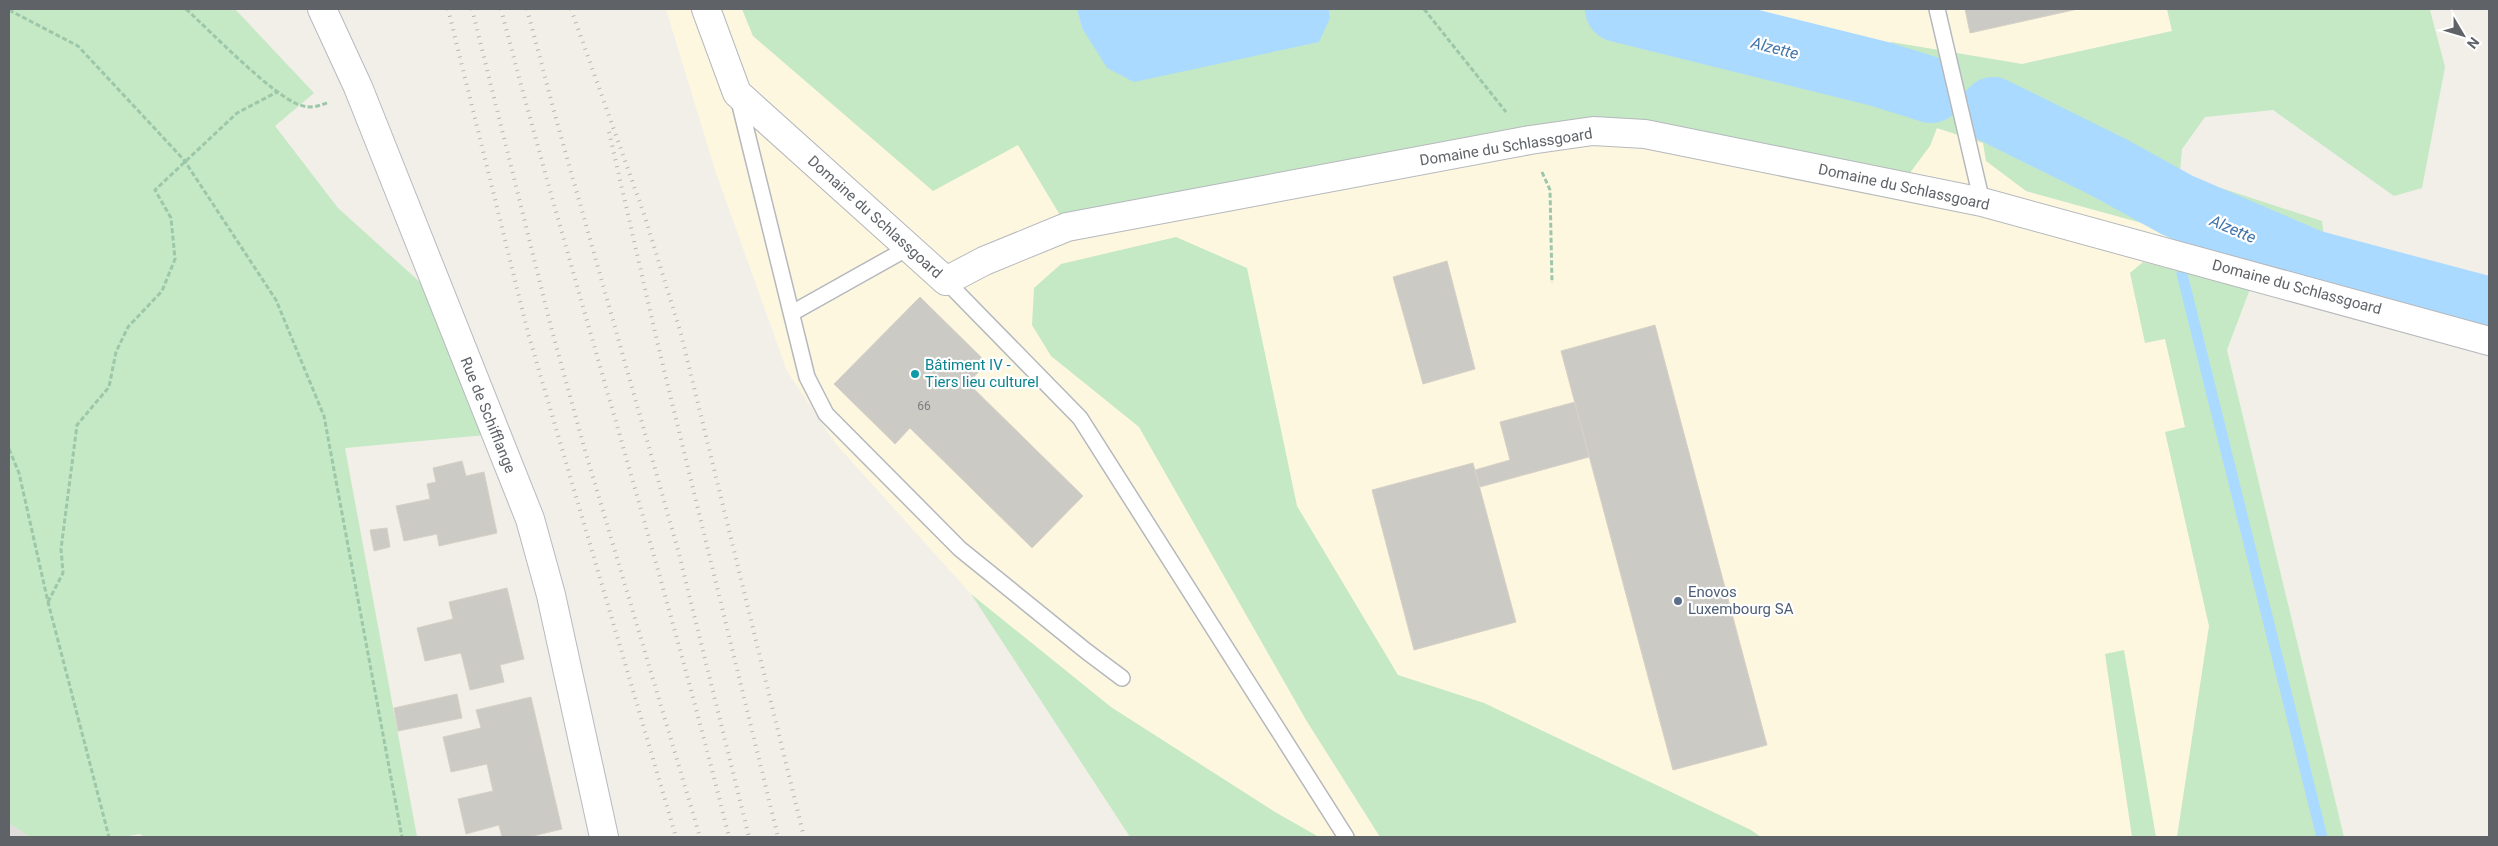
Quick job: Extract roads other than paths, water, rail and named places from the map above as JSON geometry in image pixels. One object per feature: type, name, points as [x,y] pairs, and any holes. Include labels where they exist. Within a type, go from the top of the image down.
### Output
[{"type":"street","name":"Rue de Schifflange","points":[[322,9],[358,86],[530,519],[551,595],[604,837]]},
{"type":"street","name":"Domaine du Schlassgoard","points":[[706,9],[738,94],[946,281],[984,261],[1067,227],[1530,140],[1593,131],[1645,134],[1982,202],[2489,341]]},
{"type":"lane","points":[[1937,9],[1982,202]]},
{"type":"lane","points":[[738,94],[807,377],[826,414],[960,549],[1086,652],[1122,678]]},
{"type":"lane","points":[[792,313],[908,248]]},
{"type":"lane","points":[[946,281],[1080,418],[1346,837]]},
{"type":"water","points":[[1077,9],[1329,9],[1330,18],[1319,42],[1134,82],[1107,68],[1082,28]]},
{"type":"waterway","name":"Alzette","points":[[1618,9],[1880,74],[1931,90]]},
{"type":"waterway","name":"Alzette","points":[[1993,110],[2110,168],[2177,205],[2312,263],[2489,310]]},
{"type":"waterway","points":[[2182,274],[2322,837]]},
{"type":"railway","points":[[448,9],[528,333],[676,837]]},
{"type":"railway","points":[[472,9],[551,327],[584,447],[700,837]]},
{"type":"railway","points":[[501,9],[557,216],[646,526],[729,837]]},
{"type":"railway","points":[[527,9],[558,126],[678,550],[749,837]]},
{"type":"railway","points":[[571,9],[644,214],[681,334],[804,837]]},
{"type":"railway","points":[[609,132],[657,341],[778,837]]},
{"type":"place","name":"Bâtiment IV - Tiers lieu culturel","points":[[915,374]]},
{"type":"place","name":"Enovos Luxembourg SA","points":[[1678,601]]}]
